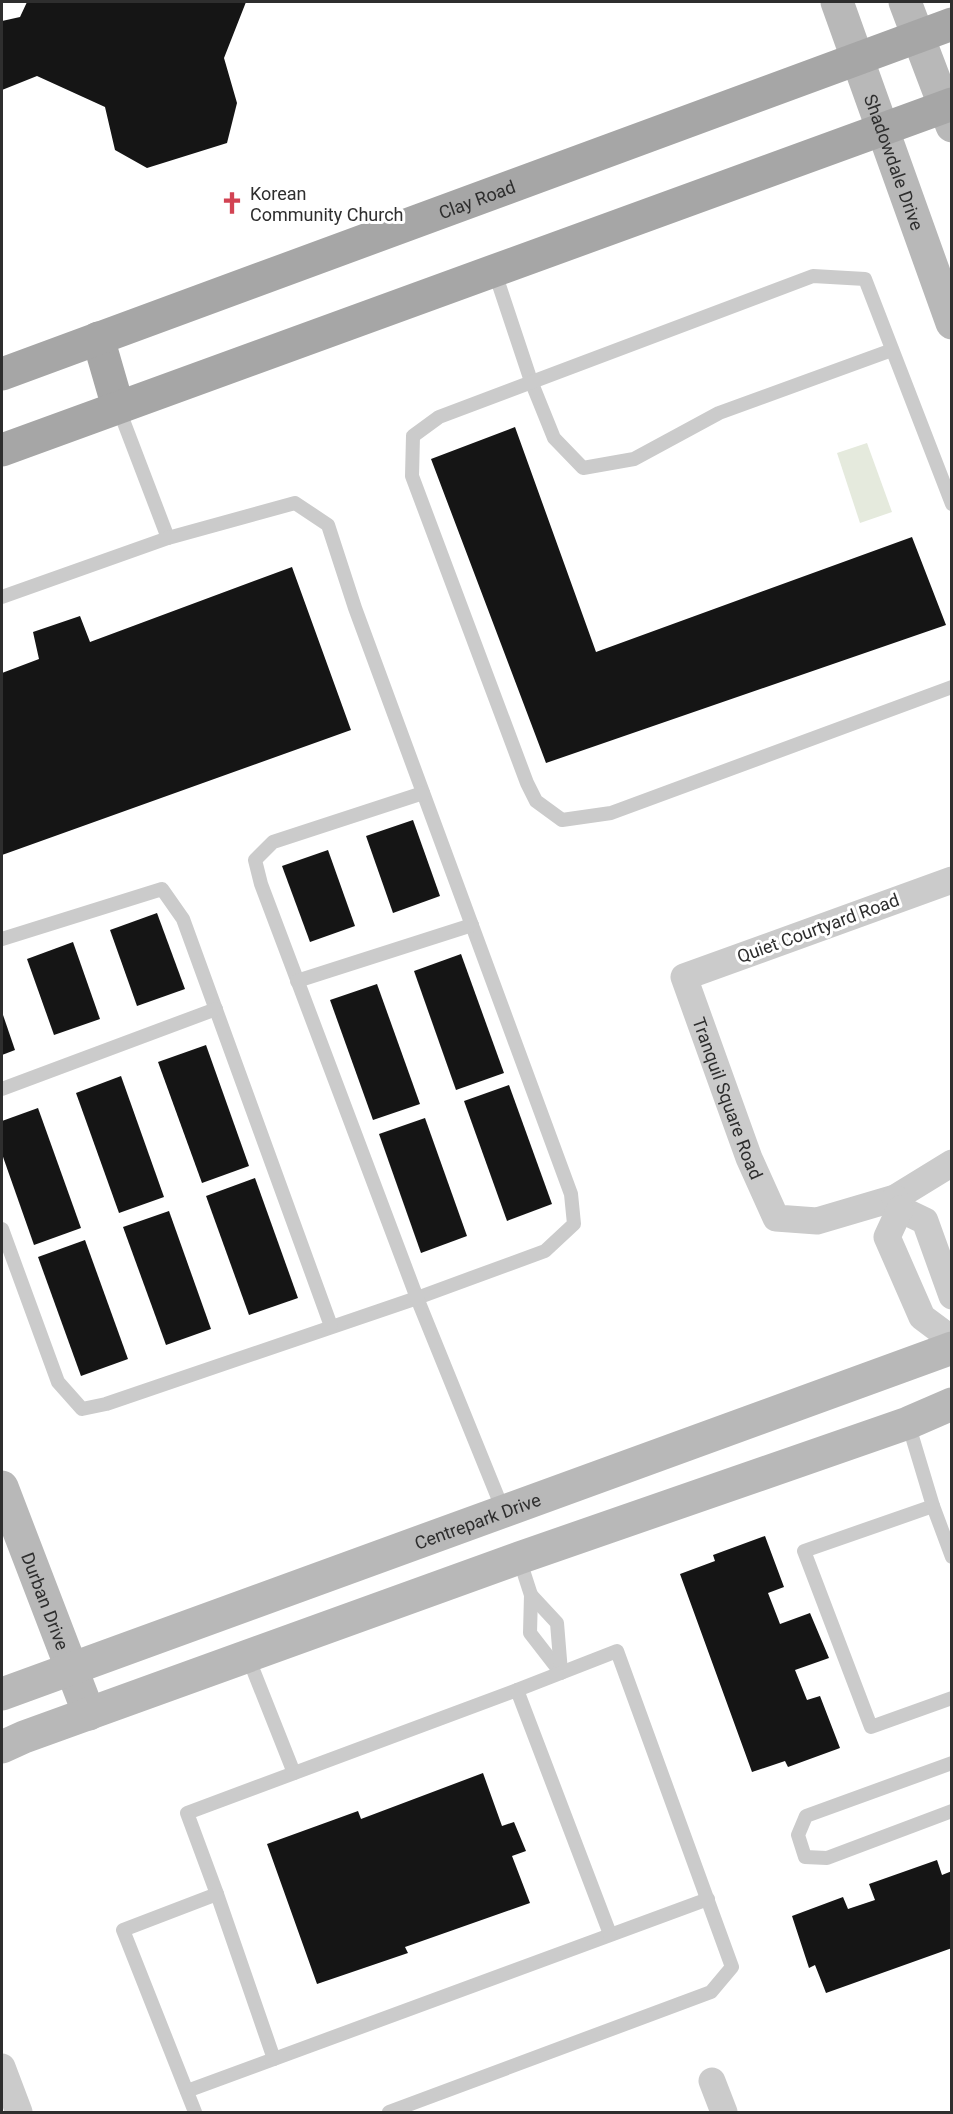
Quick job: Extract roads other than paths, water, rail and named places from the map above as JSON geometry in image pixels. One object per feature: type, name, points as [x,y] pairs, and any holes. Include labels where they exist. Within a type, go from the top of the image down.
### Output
[{"type":"main road","name":"Clay Road","points":[[2,374],[951,24]]},
{"type":"main road","points":[[2,450],[880,129],[949,112]]},
{"type":"main road","points":[[98,338],[118,407]]},
{"type":"street","name":"Shadowdale Drive","points":[[837,2],[880,129],[951,323]]},
{"type":"street","points":[[905,2],[949,112]]},
{"type":"street","name":"Quiet Courtyard Road","points":[[684,977],[951,880]]},
{"type":"street","name":"Tranquil Square Road","points":[[684,977],[749,1158],[776,1218],[817,1221],[898,1203]]},
{"type":"street","points":[[950,1341],[922,1317],[887,1237],[898,1203],[951,1163]]},
{"type":"street","points":[[898,1203],[925,1221],[951,1296]]},
{"type":"street","name":"Centrepark Drive","points":[[3,1688],[71,1667],[503,1510],[950,1341]]},
{"type":"street","points":[[3,1688],[13,1742],[519,1558],[908,1423],[951,1404]]},
{"type":"street","name":"Durban Drive","points":[[2,1487],[89,1714]]},
{"type":"street","points":[[503,1510],[519,1558]]},
{"type":"street","points":[[2,2067],[19,2112]]},
{"type":"street","points":[[712,2081],[724,2112]]},
{"type":"lane","points":[[494,270],[531,381],[554,438],[583,468],[634,459],[718,413],[892,350]]},
{"type":"lane","points":[[951,504],[865,279],[813,276],[439,417],[413,436],[412,476],[536,801],[562,820],[611,813],[951,687]]},
{"type":"lane","points":[[118,407],[168,538]]},
{"type":"lane","points":[[2,597],[168,538],[295,503],[328,525],[355,608],[571,1194],[574,1224],[545,1251],[417,1298],[106,1404],[82,1408],[58,1382],[2,1229]]},
{"type":"lane","points":[[423,793],[273,842],[255,860],[261,884],[417,1298],[503,1510]]},
{"type":"lane","points":[[2,939],[162,889],[183,919],[331,1326]]},
{"type":"lane","points":[[297,981],[472,925]]},
{"type":"lane","points":[[2,1089],[216,1009]]},
{"type":"lane","points":[[908,1423],[951,1557]]},
{"type":"lane","points":[[933,1506],[804,1551],[871,1727],[951,1698]]},
{"type":"lane","points":[[519,1558],[531,1594],[530,1633],[561,1673]]},
{"type":"lane","points":[[531,1594],[557,1623],[561,1673]]},
{"type":"lane","points":[[274,2059],[187,1813],[617,1651],[732,1966],[711,1992],[389,2112]]},
{"type":"lane","points":[[248,1657],[294,1773]]},
{"type":"lane","points":[[517,1690],[610,1934]]},
{"type":"lane","points":[[951,1763],[806,1815],[798,1835],[805,1857],[827,1858],[951,1811]]},
{"type":"lane","points":[[195,2112],[123,1930],[217,1894]]},
{"type":"lane","points":[[187,2091],[708,1899]]},
{"type":"place","name":"Korean Community Church","points":[[232,203]]}]
